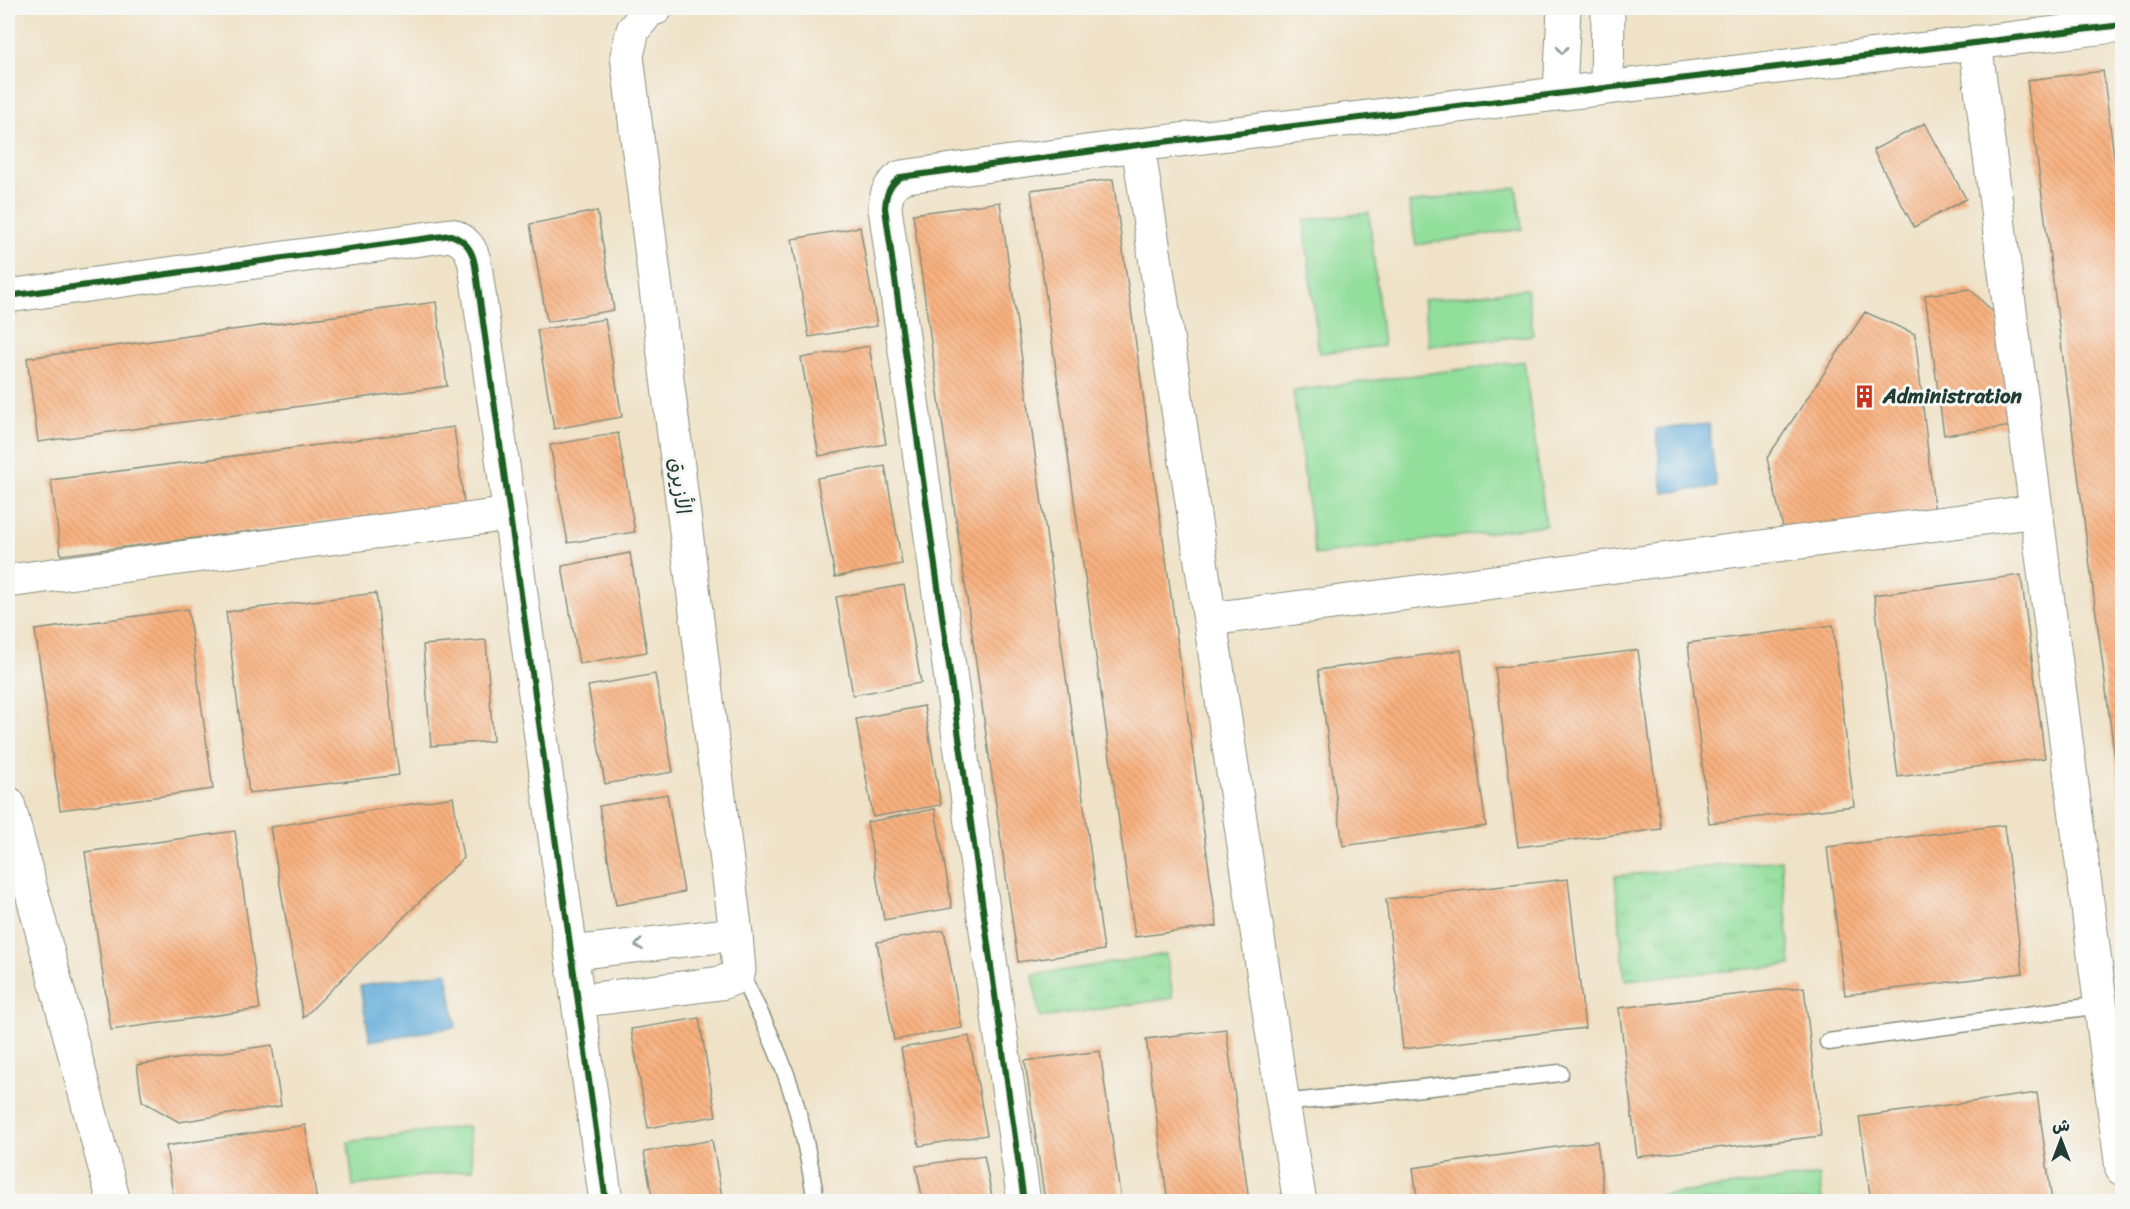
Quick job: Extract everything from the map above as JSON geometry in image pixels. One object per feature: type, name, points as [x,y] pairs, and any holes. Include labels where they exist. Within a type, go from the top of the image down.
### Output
[{"type":"street","points":[[651,8],[656,8]]},
{"type":"street","name":"الأزيرق","points":[[651,8],[633,30],[627,56],[739,971]]},
{"type":"street","points":[[1560,93],[1564,8]]},
{"type":"street","points":[[1607,87],[1608,8]]},
{"type":"street","points":[[1024,1202],[885,208],[886,193],[892,184],[901,177],[1138,144],[2122,25]]},
{"type":"street","points":[[1975,42],[2122,1169]]},
{"type":"street","points":[[1138,144],[1283,1103],[1300,1202]]},
{"type":"street","points":[[8,296],[451,235],[460,238],[468,245],[473,254],[606,1202]]},
{"type":"street","points":[[1210,619],[2037,511]]},
{"type":"street","points":[[8,581],[510,514]]},
{"type":"street","points":[[8,804],[114,1202]]},
{"type":"street","points":[[572,953],[736,934]]},
{"type":"street","points":[[578,1001],[721,983],[734,978],[739,971]]},
{"type":"lane","points":[[739,971],[769,1032],[791,1087],[806,1144],[816,1202]]},
{"type":"lane","points":[[1828,1042],[2101,1005]]},
{"type":"lane","points":[[1283,1103],[1560,1073]]},
{"type":"green space","points":[[1516,187],[1522,229],[1416,245],[1409,203]]},
{"type":"green space","points":[[1369,213],[1383,346],[1319,353],[1304,220]]},
{"type":"green space","points":[[1527,289],[1533,335],[1429,346],[1423,300]]},
{"type":"green space","points":[[1524,361],[1546,525],[1315,555],[1293,391]]},
{"type":"green space","points":[[1781,860],[1791,965],[1625,980],[1615,876]]},
{"type":"green space","points":[[1166,954],[1173,998],[1040,1018],[1033,975]]},
{"type":"green space","points":[[468,1126],[473,1169],[353,1186],[348,1142]]},
{"type":"green space","points":[[1819,1175],[1822,1201],[1657,1201],[1656,1196]]},
{"type":"water","points":[[1709,424],[1716,487],[1663,493],[1656,429]]},
{"type":"water","points":[[447,972],[456,1027],[370,1041],[360,986]]},
{"type":"building","points":[[2103,71],[2122,218],[2121,806],[2027,80]]},
{"type":"building","points":[[1925,123],[1966,199],[1914,227],[1873,150]]},
{"type":"building","points":[[1113,179],[1217,926],[1135,937],[1031,190]]},
{"type":"building","points":[[1000,202],[1104,950],[1018,962],[913,214]]},
{"type":"building","points":[[597,211],[614,310],[547,322],[530,224]]},
{"type":"building","points":[[860,227],[877,326],[809,337],[792,239]]},
{"type":"building","points":[[1970,289],[1999,318],[2013,426],[1944,435],[1925,295]]},
{"type":"building","points":[[436,302],[447,386],[38,442],[27,358]]},
{"type":"building","name":"Administration","points":[[1865,312],[1915,334],[1935,516],[1784,532],[1767,458]]},
{"type":"building","points":[[605,319],[622,417],[554,429],[537,330]]},
{"type":"building","points":[[869,346],[886,444],[819,456],[801,358]]},
{"type":"building","points":[[454,427],[464,504],[61,555],[51,480]]},
{"type":"building","points":[[618,433],[635,532],[568,543],[550,445]]},
{"type":"building","points":[[885,466],[902,564],[835,577],[817,478]]},
{"type":"building","points":[[630,553],[647,652],[579,664],[562,566]]},
{"type":"building","points":[[2021,575],[2045,758],[1898,777],[1874,595]]},
{"type":"building","points":[[904,585],[921,683],[853,695],[836,597]]},
{"type":"building","points":[[376,593],[399,775],[249,793],[226,612]]},
{"type":"building","points":[[188,609],[213,789],[60,810],[35,630]]},
{"type":"building","points":[[1833,625],[1854,806],[1709,823],[1688,643]]},
{"type":"building","points":[[486,640],[493,741],[431,746],[423,645]]},
{"type":"building","points":[[1461,650],[1486,826],[1343,846],[1318,670]]},
{"type":"building","points":[[1638,650],[1661,829],[1518,847],[1495,668]]},
{"type":"building","points":[[655,674],[673,772],[605,784],[588,686]]},
{"type":"building","points":[[924,706],[941,805],[873,817],[856,719]]},
{"type":"building","points":[[667,794],[684,892],[616,905],[599,806]]},
{"type":"building","points":[[453,797],[463,858],[303,1018],[270,827]]},
{"type":"building","points":[[935,809],[952,908],[884,920],[867,822]]},
{"type":"building","points":[[2004,825],[2023,973],[1845,995],[1827,847]]},
{"type":"building","points":[[235,831],[260,1009],[111,1030],[85,852]]},
{"type":"building","points":[[1568,879],[1585,1028],[1403,1049],[1386,899]]},
{"type":"building","points":[[944,930],[962,1028],[894,1040],[877,942]]},
{"type":"building","points":[[1804,987],[1821,1136],[1637,1157],[1619,1008]]},
{"type":"building","points":[[699,1018],[716,1116],[648,1128],[631,1029]]},
{"type":"building","points":[[1226,1029],[1249,1202],[1168,1202],[1146,1039]]},
{"type":"building","points":[[969,1036],[987,1135],[919,1146],[901,1048]]},
{"type":"building","points":[[272,1045],[281,1106],[179,1122],[142,1101],[137,1065]]},
{"type":"building","points":[[1100,1051],[1121,1202],[1045,1202],[1025,1061]]},
{"type":"building","points":[[2037,1093],[2052,1202],[1871,1202],[1859,1117]]},
{"type":"building","points":[[305,1125],[317,1202],[174,1202],[166,1146]]},
{"type":"building","points":[[712,1140],[723,1202],[653,1202],[644,1152]]},
{"type":"building","points":[[1597,1141],[1605,1202],[1418,1202],[1413,1168]]},
{"type":"building","points":[[984,1155],[993,1202],[923,1202],[916,1166]]},
{"type":"cycle path","points":[[1024,1202],[885,208],[887,194],[891,187],[901,177],[1138,145],[2122,25]]},
{"type":"cycle path","points":[[8,296],[451,235],[461,240],[470,250],[475,265],[606,1202]]},
{"type":"place","name":"Administration","points":[[1865,396]]}]
